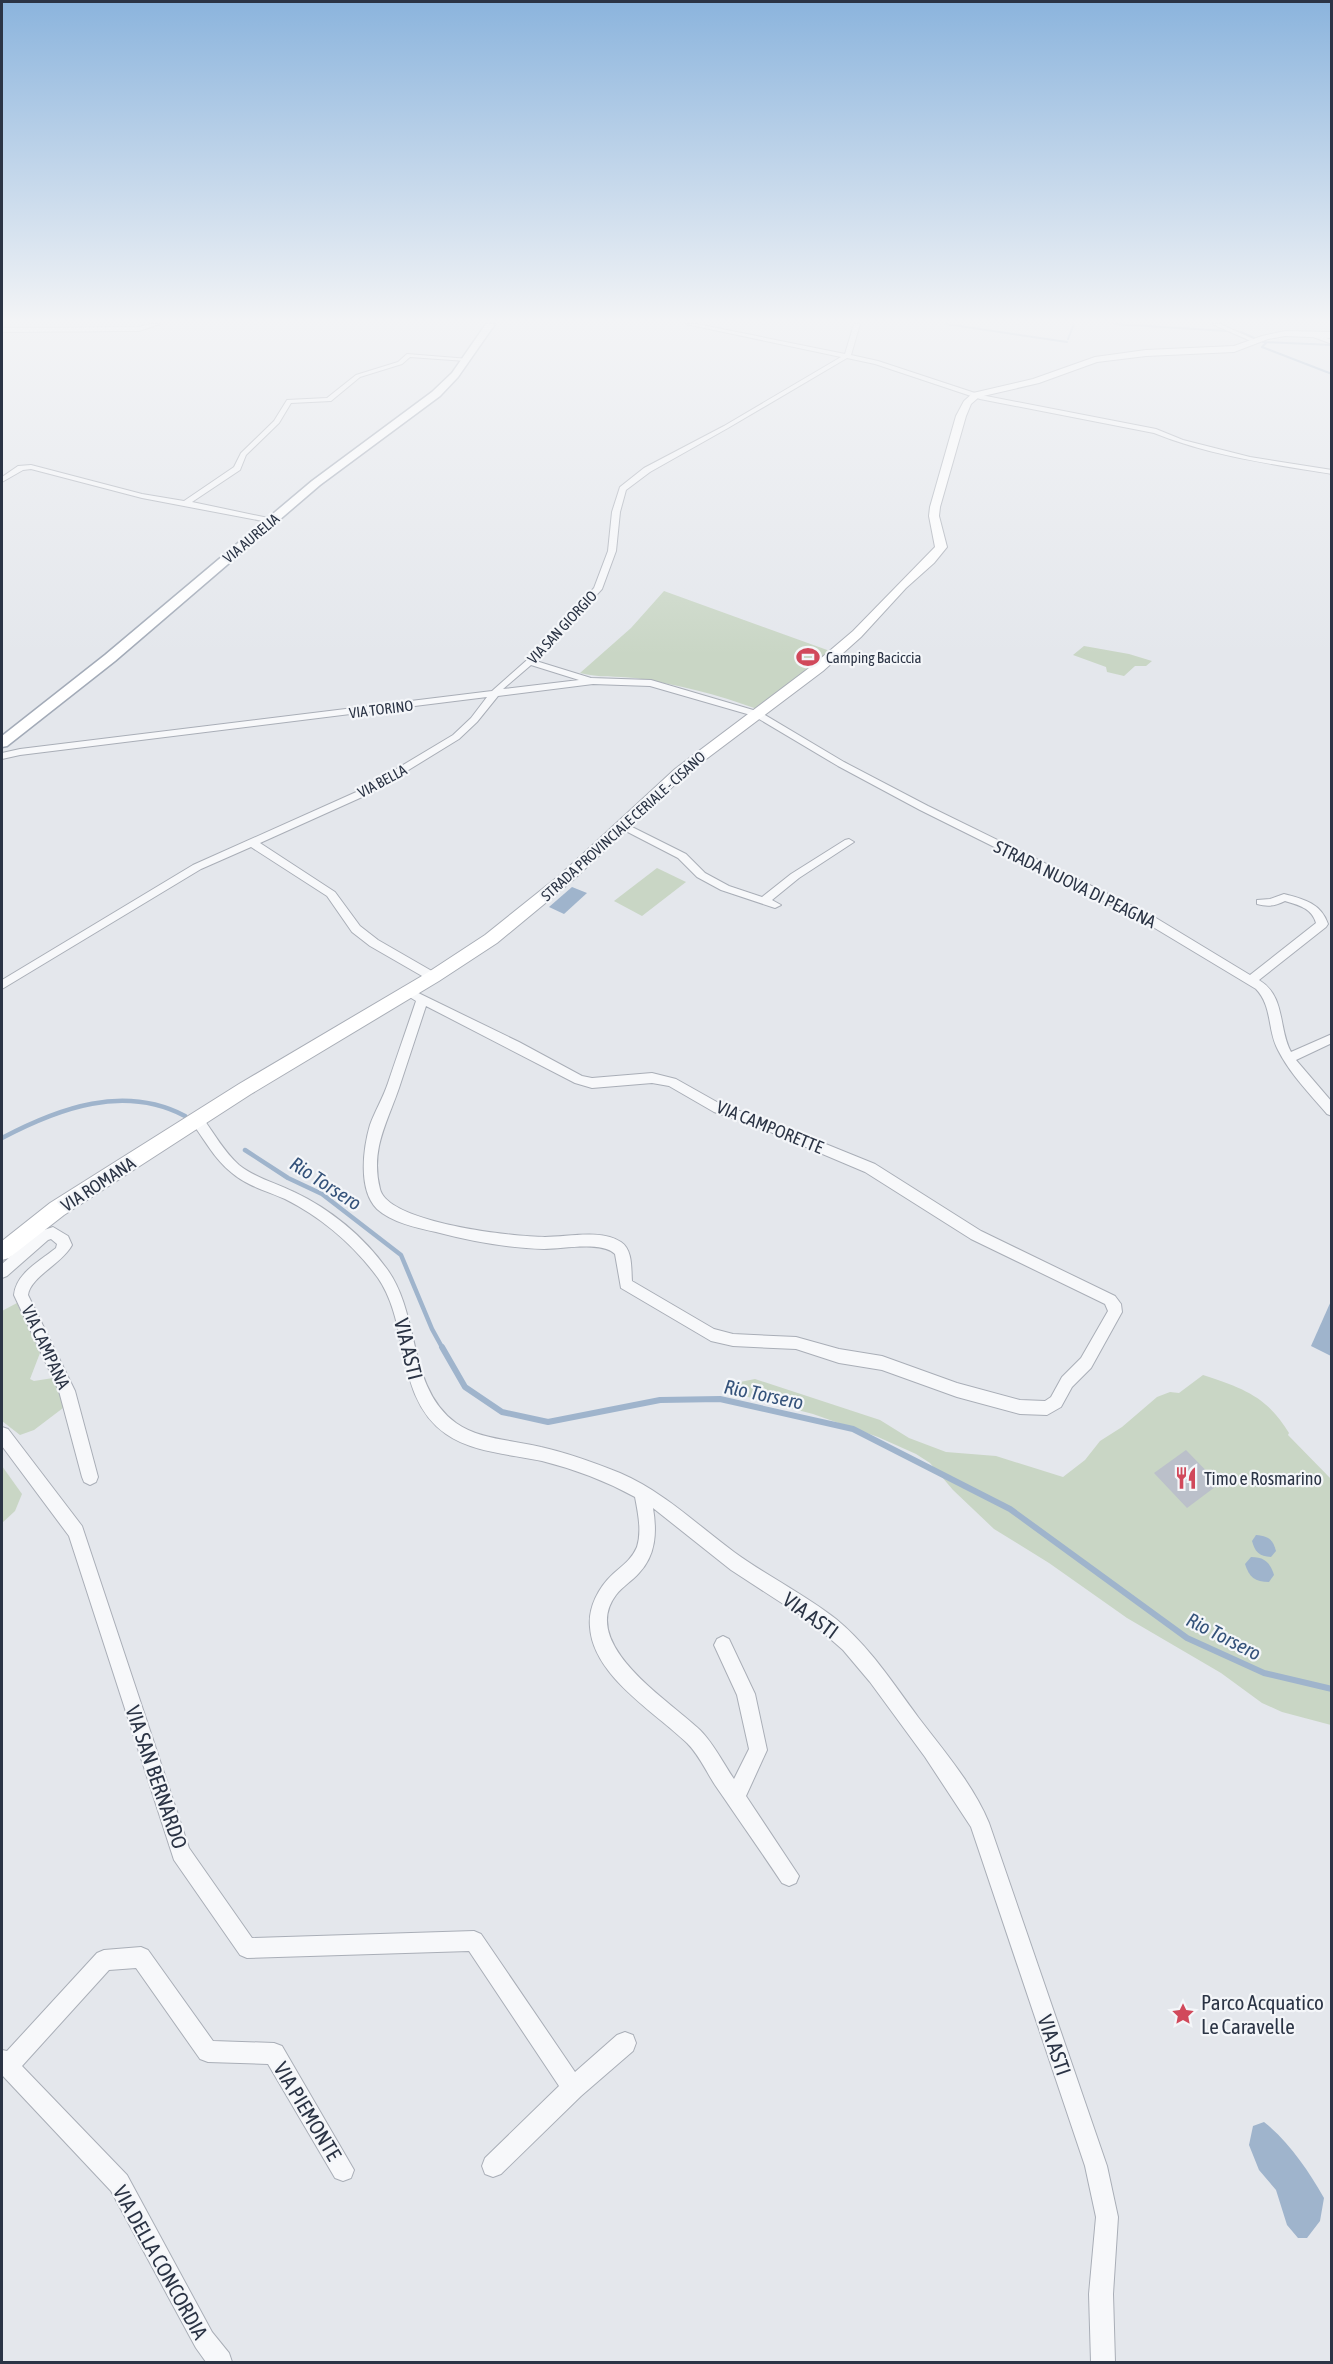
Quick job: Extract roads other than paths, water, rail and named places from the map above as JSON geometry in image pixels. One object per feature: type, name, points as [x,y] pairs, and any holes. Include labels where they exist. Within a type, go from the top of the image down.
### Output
[{"type":"main road","name":"VIA AURELIA","points":[[2,743],[110,658],[316,483],[382,434]]},
{"type":"main road","name":"STRADA PROVINCIALE CERIALE - CISANO","points":[[197,1120],[406,991],[433,977],[491,939],[566,878],[680,772],[818,668],[857,634],[902,586],[930,561],[941,547],[934,516],[935,507],[956,434]]},
{"type":"main road","name":"VIA ROMANA","points":[[2,1252],[57,1209],[197,1120]]},
{"type":"street","points":[[186,503],[237,468],[243,454],[264,434]]},
{"type":"street","name":"VIA SAN GIORGIO","points":[[494,694],[530,662],[598,590],[612,551],[616,512],[623,489],[647,470],[713,434]]},
{"type":"street","points":[[1164,434],[1250,459],[1332,471]]},
{"type":"street","points":[[2,480],[21,468],[31,467],[142,496],[270,521]]},
{"type":"street","points":[[530,662],[593,681]]},
{"type":"street","name":"VIA TORINO","points":[[2,756],[593,681],[651,683],[758,714]]},
{"type":"street","name":"VIA BELLA","points":[[2,985],[196,867],[367,791],[429,755],[456,737],[474,720],[494,694]]},
{"type":"street","name":"STRADA NUOVA DI PEAGNA","points":[[758,714],[841,764],[924,808],[1147,918],[1251,980],[1268,993],[1274,1005],[1279,1040],[1289,1058],[1332,1111]]},
{"type":"street","points":[[622,825],[682,856],[709,880],[725,888],[775,905]]},
{"type":"street","points":[[251,842],[330,894],[357,929],[374,943],[433,977]]},
{"type":"street","points":[[764,901],[795,876],[849,842]]},
{"type":"street","points":[[1251,980],[1322,924],[1321,918],[1308,904],[1284,897],[1272,903],[1261,902]]},
{"type":"street","name":"VIA CAMPORETTE","points":[[406,991],[422,1001],[515,1045],[579,1080],[592,1083],[652,1078],[672,1082],[719,1109],[759,1122],[870,1168],[976,1235],[1110,1300],[1114,1304],[1115,1312],[1086,1363],[1067,1382],[1056,1402],[1047,1408],[1020,1407],[957,1390],[882,1363],[840,1356],[796,1343],[733,1340],[711,1335],[626,1284],[622,1252],[615,1246],[599,1241],[543,1243],[460,1234],[396,1214],[378,1204],[374,1194],[372,1156],[377,1126],[389,1102],[422,1001]]},
{"type":"street","points":[[1289,1058],[1332,1038]]},
{"type":"street","name":"VIA ASTI","points":[[197,1120],[234,1169],[299,1200],[328,1218],[360,1247],[386,1279],[391,1290],[400,1312],[418,1387],[433,1410],[452,1429],[487,1443],[546,1455],[625,1483],[643,1492],[678,1516],[726,1557],[830,1625],[862,1658],[965,1796],[979,1823],[1096,2166],[1107,2217],[1101,2294],[1103,2362]]},
{"type":"street","name":"VIA CAMPANA","points":[[2,1272],[43,1236],[53,1233],[63,1240],[65,1245],[61,1252],[27,1280],[22,1286],[21,1295],[67,1391],[90,1477]]},
{"type":"street","name":"VIA SAN BERNARDO","points":[[2,1434],[76,1532],[181,1853],[247,1948],[474,1941],[573,2088]]},
{"type":"street","points":[[643,1492],[647,1529],[645,1546],[638,1562],[610,1587],[601,1601],[598,1628],[606,1649],[630,1681],[696,1739],[789,1876]]},
{"type":"street","points":[[723,1645],[746,1694],[758,1750],[735,1797]]},
{"type":"street","name":"VIA PIEMONTE","points":[[4,2062],[104,1960],[141,1957],[208,2051],[274,2054],[343,2170]]},
{"type":"street","points":[[493,2166],[573,2088],[625,2043]]},
{"type":"street","name":"VIA DELLA CONCORDIA","points":[[4,2062],[119,2183],[204,2340],[220,2362]]},
{"type":"water","points":[[572,887],[587,893],[564,914],[549,907]]},
{"type":"water","points":[[1332,1301],[1331,1356],[1311,1346]]},
{"type":"water","points":[[1256,1535],[1267,1537],[1272,1541],[1276,1551],[1271,1557],[1263,1556],[1256,1551],[1252,1541]]},
{"type":"water","points":[[1251,1557],[1263,1559],[1271,1567],[1274,1575],[1269,1582],[1256,1580],[1248,1572],[1245,1564]]},
{"type":"water","points":[[1264,2122],[1282,2138],[1297,2157],[1324,2198],[1320,2221],[1307,2238],[1298,2238],[1287,2225],[1276,2190],[1259,2170],[1249,2145],[1253,2126]]},
{"type":"waterway","name":"Rio Torsero","points":[[2,1138],[69,1109],[115,1101],[139,1102],[162,1107],[185,1116]]},
{"type":"waterway","name":"Rio Torsero","points":[[245,1150],[288,1178],[322,1194],[401,1255],[432,1329],[443,1349]]},
{"type":"waterway","name":"Rio Torsero","points":[[442,1347],[465,1387],[502,1412],[548,1422],[660,1400],[720,1399],[853,1429],[1010,1509],[1187,1638],[1264,1673],[1332,1689]]},
{"type":"place","name":"Camping Baciccia","points":[[808,657]]},
{"type":"place","name":"Timo e Rosmarino","points":[[1186,1478]]},
{"type":"place","name":"Parco Acquatico Le Caravelle","points":[[1183,2014]]}]
